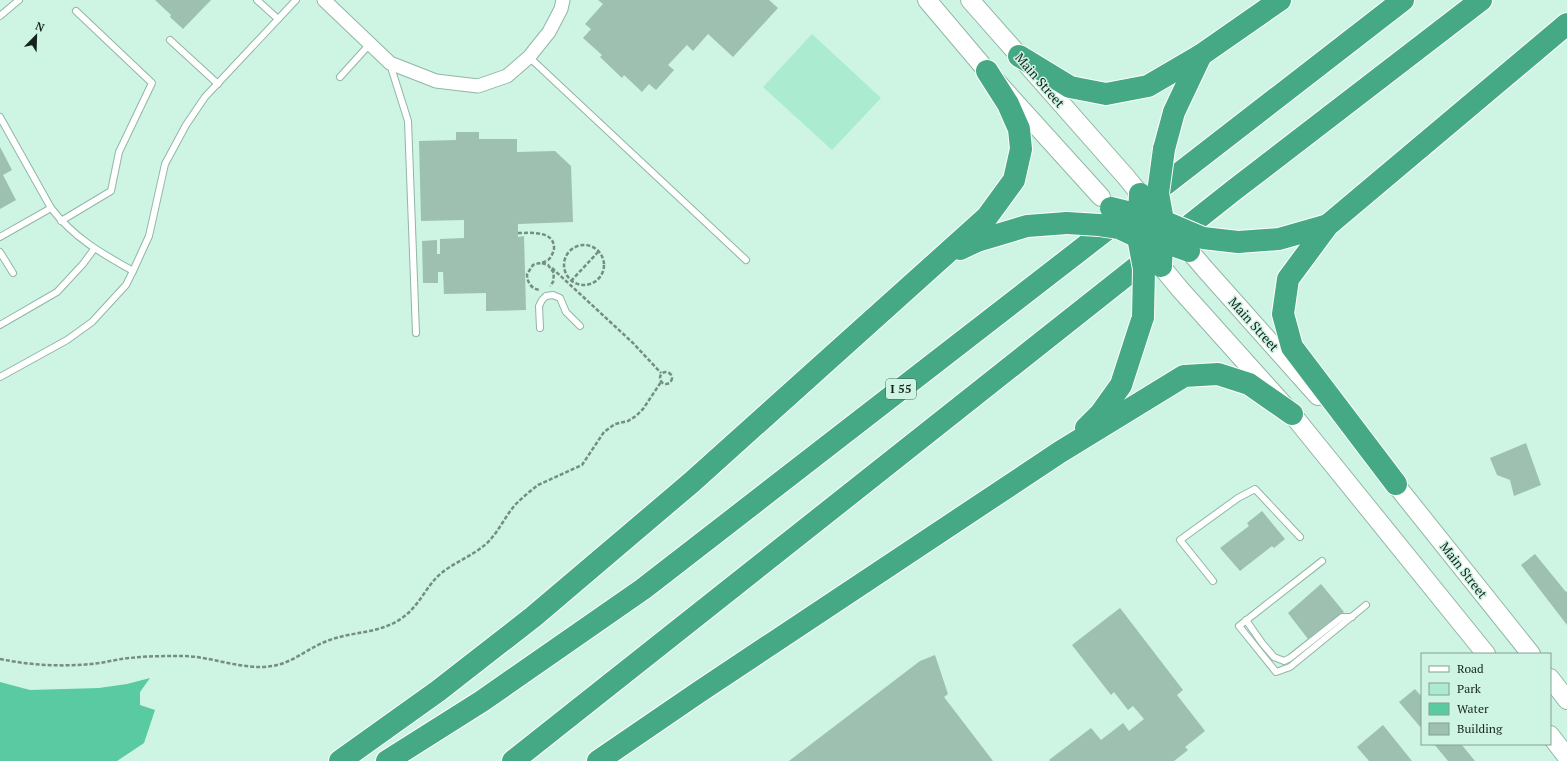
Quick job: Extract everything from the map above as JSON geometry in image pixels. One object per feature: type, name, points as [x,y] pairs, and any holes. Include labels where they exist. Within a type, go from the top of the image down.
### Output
[{"type":"highway","points":[[1019,56],[1070,87],[1106,94],[1148,86],[1201,55],[1280,0]]},
{"type":"highway","name":"I 55","points":[[387,761],[482,701],[643,590],[1403,0]]},
{"type":"highway","points":[[513,761],[1228,194],[1481,0]]},
{"type":"highway","points":[[1396,484],[1292,347],[1282,314],[1288,279],[1328,225],[1567,24]]},
{"type":"highway","points":[[1161,266],[1162,231],[1158,193],[1164,149],[1174,112],[1201,55]]},
{"type":"highway","points":[[340,761],[438,691],[533,617],[692,482],[987,217],[1014,180],[1021,149],[1019,129],[1008,104],[987,71]]},
{"type":"highway","points":[[1060,452],[1101,413],[1121,385],[1142,318],[1144,269],[1139,227],[1140,194]]},
{"type":"highway","points":[[1106,203],[1139,227]]},
{"type":"highway","points":[[939,260],[977,240],[1027,226],[1066,223],[1099,224],[1119,228],[1139,227],[1203,238],[1238,242],[1279,238],[1328,225]]},
{"type":"highway","points":[[1162,231],[1190,251]]},
{"type":"highway","points":[[598,761],[699,692],[1060,452],[1184,376],[1218,374],[1249,384],[1292,414]]},
{"type":"main road","points":[[927,0],[987,71],[1106,203]]},
{"type":"main road","name":"Main Street","points":[[970,0],[1126,177],[1140,194],[1162,231]]},
{"type":"main road","points":[[1139,227],[1161,266],[1292,414],[1485,653]]},
{"type":"main road","name":"Main Street","points":[[1190,251],[1396,484],[1530,653]]},
{"type":"main road","points":[[1551,679],[1567,700]]},
{"type":"main road","points":[[1551,736],[1567,757]]},
{"type":"street","points":[[324,0],[390,64],[436,81],[478,86],[507,76],[528,57],[549,32],[561,9],[563,0]]},
{"type":"lane","points":[[0,16],[20,0]]},
{"type":"lane","points":[[257,0],[278,19]]},
{"type":"lane","points":[[0,377],[67,340],[92,322],[126,285],[149,236],[165,164],[186,125],[205,97],[296,0]]},
{"type":"lane","points":[[61,221],[111,191],[119,152],[152,83],[76,11]]},
{"type":"lane","points":[[170,40],[218,84]]},
{"type":"lane","points":[[340,77],[369,45]]},
{"type":"lane","points":[[528,57],[746,260]]},
{"type":"lane","points":[[390,64],[408,121],[416,333]]},
{"type":"lane","points":[[0,117],[51,208],[61,221],[94,249],[133,271]]},
{"type":"lane","points":[[0,237],[51,208]]},
{"type":"lane","points":[[0,325],[57,292],[83,264],[94,249]]},
{"type":"lane","points":[[0,252],[13,273]]},
{"type":"lane","points":[[540,328],[539,306],[546,296],[553,295],[560,298],[566,312],[580,326]]},
{"type":"lane","points":[[1213,581],[1180,540],[1238,498],[1255,489],[1300,537]]},
{"type":"lane","points":[[1322,561],[1239,626],[1276,672],[1290,667],[1366,605]]},
{"type":"lane","points":[[1246,620],[1274,657],[1284,661],[1290,658],[1342,617],[1352,617]]},
{"type":"path","points":[[518,233],[544,234],[551,240],[554,248],[553,253],[547,261],[533,265],[527,274],[529,283],[536,289],[546,289],[550,286],[554,278],[552,268]]},
{"type":"path","points":[[580,245],[587,245],[599,251],[605,262],[603,274],[600,279],[595,283],[583,286],[570,282],[564,270],[566,257],[569,252],[574,247],[580,245]]},
{"type":"path","points":[[570,282],[599,251]]},
{"type":"path","points":[[542,263],[548,265],[570,282],[633,343],[661,374]]},
{"type":"path","points":[[661,374],[666,371],[669,372],[672,378],[668,384],[661,382]]},
{"type":"path","points":[[0,659],[58,666],[91,664],[150,656],[184,656],[247,666],[271,666],[290,660],[327,641],[378,630],[389,626],[404,617],[411,610],[432,583],[447,568],[487,544],[501,528],[515,506],[538,485],[582,466],[604,432],[615,424],[628,421],[644,409],[661,382],[661,374]]},
{"type":"green space","points":[[812,34],[881,98],[832,150],[763,87]]},
{"type":"water","points":[[150,678],[140,692],[140,705],[155,710],[144,743],[117,761],[0,761],[0,682],[30,690],[99,688],[127,684]]},
{"type":"building","points":[[155,0],[211,0],[183,29]]},
{"type":"building","points":[[598,0],[769,0],[778,8],[733,57],[708,34],[693,51],[687,45],[668,65],[674,70],[656,90],[649,84],[642,92],[624,75],[622,78],[600,57],[602,55],[583,38],[591,29],[585,24],[603,4]]},
{"type":"building","points":[[456,132],[479,132],[479,139],[517,139],[517,152],[555,151],[571,166],[573,222],[518,224],[518,237],[524,236],[526,310],[486,311],[486,293],[444,294],[443,272],[438,272],[438,283],[423,283],[422,241],[437,240],[437,254],[440,254],[440,239],[464,238],[464,220],[421,221],[419,141],[456,140]]},
{"type":"building","points":[[0,147],[12,170],[3,175],[16,200],[0,209]]},
{"type":"building","points":[[1526,443],[1541,485],[1514,496],[1510,480],[1497,475],[1490,458]]},
{"type":"building","points":[[1262,511],[1285,539],[1274,548],[1272,546],[1240,571],[1220,548],[1249,526],[1247,523]]},
{"type":"building","points":[[1535,554],[1566,592],[1567,591],[1567,625],[1521,565]]},
{"type":"building","points":[[1321,584],[1344,612],[1308,639],[1288,613]]},
{"type":"building","points":[[1120,608],[1183,690],[1177,695],[1205,731],[1185,747],[1188,750],[1174,761],[1050,761],[1049,760],[1091,728],[1101,740],[1123,723],[1129,731],[1144,719],[1133,706],[1128,710],[1114,692],[1111,695],[1072,645]]},
{"type":"building","points":[[935,655],[948,694],[944,697],[993,761],[789,761],[920,661]]},
{"type":"building","points":[[1415,689],[1421,696],[1421,728],[1399,702]]},
{"type":"building","points":[[1383,725],[1412,761],[1369,761],[1357,747]]},
{"type":"building","points":[[1435,745],[1462,745],[1475,761],[1448,761]]}]
